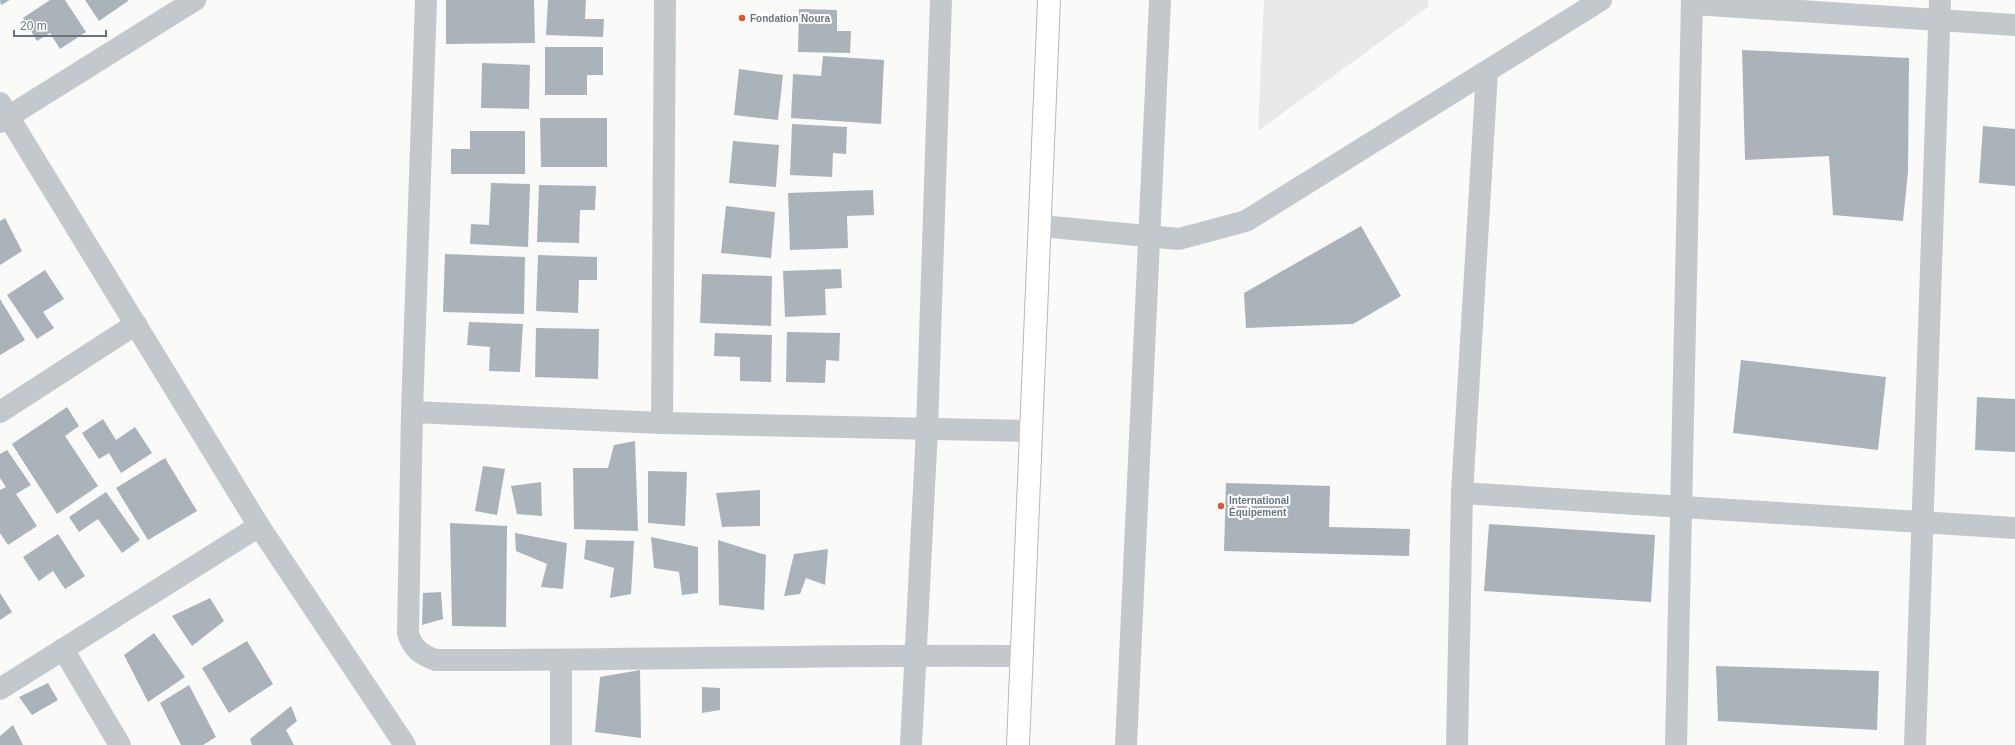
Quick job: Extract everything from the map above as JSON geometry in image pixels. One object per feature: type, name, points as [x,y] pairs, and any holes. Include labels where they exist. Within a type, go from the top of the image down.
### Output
[{"type":"main road","points":[[1018,745],[1041,226],[1049,0]]},
{"type":"street","points":[[195,0],[3,114],[136,324],[259,526],[406,745]]},
{"type":"street","points":[[426,0],[412,412],[408,632],[411,644],[426,657],[436,660],[561,661],[914,655],[1022,656]]},
{"type":"street","points":[[662,423],[665,0]]},
{"type":"street","points":[[911,745],[914,655],[926,429],[941,0]]},
{"type":"street","points":[[1126,745],[1160,0]]},
{"type":"street","points":[[1041,226],[1179,239],[1246,221],[1601,0]]},
{"type":"street","points":[[1676,745],[1692,2],[1940,10],[2015,25]]},
{"type":"street","points":[[1915,745],[1940,10]]},
{"type":"street","points":[[1457,745],[1462,493],[1487,72]]},
{"type":"street","points":[[0,412],[136,324]]},
{"type":"street","points":[[412,412],[662,423],[1032,431]]},
{"type":"street","points":[[1462,493],[2015,528]]},
{"type":"street","points":[[0,689],[259,526]]},
{"type":"street","points":[[62,649],[120,745]]},
{"type":"street","points":[[561,661],[561,745]]},
{"type":"shaded area","points":[[1264,0],[1428,0],[1428,7],[1258,131]]},
{"type":"building","points":[[0,0],[10,0],[1,5]]},
{"type":"building","points":[[50,0],[65,0],[86,32],[60,49],[50,33],[37,41],[23,18]]},
{"type":"building","points":[[85,0],[128,0],[128,1],[99,21]]},
{"type":"building","points":[[446,0],[534,0],[535,43],[446,44]]},
{"type":"building","points":[[548,0],[586,0],[585,19],[604,19],[603,37],[546,35]]},
{"type":"building","points":[[799,9],[837,10],[837,31],[851,31],[850,53],[798,52]]},
{"type":"building","points":[[545,47],[603,47],[603,75],[587,75],[587,95],[545,95]]},
{"type":"building","points":[[1742,50],[1909,58],[1908,172],[1903,221],[1833,215],[1829,156],[1745,160]]},
{"type":"building","points":[[823,56],[884,60],[881,124],[791,118],[793,74],[821,76]]},
{"type":"building","points":[[482,63],[530,65],[529,109],[481,108]]},
{"type":"building","points":[[739,69],[783,75],[778,120],[734,115]]},
{"type":"building","points":[[540,118],[607,118],[607,167],[541,167]]},
{"type":"building","points":[[792,124],[847,127],[846,154],[833,153],[832,177],[790,175]]},
{"type":"building","points":[[1983,126],[2015,129],[2015,186],[1979,183]]},
{"type":"building","points":[[470,131],[525,131],[525,174],[451,174],[451,149],[470,149]]},
{"type":"building","points":[[733,141],[779,145],[776,187],[729,183]]},
{"type":"building","points":[[491,183],[530,184],[528,247],[470,244],[471,224],[489,225]]},
{"type":"building","points":[[539,185],[596,186],[595,210],[580,210],[579,243],[537,242]]},
{"type":"building","points":[[873,190],[874,215],[847,216],[848,248],[790,250],[788,193]]},
{"type":"building","points":[[726,206],[775,212],[771,258],[721,253]]},
{"type":"building","points":[[5,218],[22,251],[0,265],[0,221]]},
{"type":"building","points":[[1361,226],[1401,296],[1353,324],[1246,328],[1244,293]]},
{"type":"building","points":[[445,254],[525,257],[524,314],[443,312]]},
{"type":"building","points":[[538,255],[597,257],[597,280],[579,280],[578,313],[536,311]]},
{"type":"building","points":[[841,269],[842,288],[825,289],[826,315],[785,317],[783,271]]},
{"type":"building","points":[[45,270],[64,299],[43,312],[54,328],[37,339],[7,295]]},
{"type":"building","points":[[702,274],[772,276],[771,326],[700,323]]},
{"type":"building","points":[[0,299],[25,340],[0,355]]},
{"type":"building","points":[[469,322],[523,324],[520,372],[489,371],[490,347],[467,345]]},
{"type":"building","points":[[536,328],[599,329],[598,379],[535,377]]},
{"type":"building","points":[[787,332],[840,333],[839,361],[826,360],[825,383],[786,382]]},
{"type":"building","points":[[715,333],[772,335],[771,382],[740,381],[740,357],[714,356]]},
{"type":"building","points":[[1741,360],[1886,377],[1878,450],[1733,433]]},
{"type":"building","points":[[1977,397],[2015,399],[2015,452],[1975,450]]},
{"type":"building","points":[[67,407],[79,426],[65,436],[98,486],[57,514],[12,444]]},
{"type":"building","points":[[103,419],[116,440],[135,427],[152,453],[121,473],[109,453],[99,459],[82,433]]},
{"type":"building","points":[[635,441],[638,531],[574,529],[573,468],[608,468],[614,445]]},
{"type":"building","points":[[7,450],[31,485],[16,494],[37,526],[8,545],[0,533],[0,490],[6,487],[0,478],[0,454]]},
{"type":"building","points":[[165,458],[197,511],[148,540],[116,488]]},
{"type":"building","points":[[483,466],[505,469],[497,515],[475,511]]},
{"type":"building","points":[[648,471],[687,472],[685,526],[648,523]]},
{"type":"building","points":[[541,482],[542,516],[517,514],[511,486]]},
{"type":"building","points":[[1226,483],[1330,486],[1329,527],[1410,529],[1409,556],[1224,551]]},
{"type":"building","points":[[760,490],[760,526],[722,527],[716,493]]},
{"type":"building","points":[[106,492],[140,540],[122,553],[98,519],[79,532],[69,517]]},
{"type":"building","points":[[450,523],[507,526],[506,627],[452,626]]},
{"type":"building","points":[[1489,524],[1655,535],[1651,602],[1484,591]]},
{"type":"building","points":[[515,533],[567,543],[563,589],[541,587],[547,564],[516,551]]},
{"type":"building","points":[[58,534],[85,576],[65,589],[53,571],[39,581],[23,557]]},
{"type":"building","points":[[651,537],[698,547],[698,593],[682,595],[679,572],[654,568]]},
{"type":"building","points":[[586,540],[634,541],[631,594],[610,598],[614,568],[584,559]]},
{"type":"building","points":[[718,540],[766,555],[764,610],[719,605]]},
{"type":"building","points":[[828,549],[825,585],[806,578],[800,594],[784,596],[794,554]]},
{"type":"building","points":[[441,592],[443,619],[422,625],[423,593]]},
{"type":"building","points":[[0,593],[12,612],[0,620]]},
{"type":"building","points":[[210,598],[224,621],[192,646],[172,616]]},
{"type":"building","points":[[154,633],[185,677],[148,702],[124,655]]},
{"type":"building","points":[[247,641],[273,684],[229,713],[202,668]]},
{"type":"building","points":[[1716,666],[1879,671],[1877,730],[1718,721]]},
{"type":"building","points":[[640,670],[641,738],[595,732],[600,677]]},
{"type":"building","points":[[48,683],[58,700],[32,715],[19,697]]},
{"type":"building","points":[[189,685],[216,737],[203,745],[181,745],[160,703]]},
{"type":"building","points":[[702,687],[720,688],[720,710],[702,713]]},
{"type":"building","points":[[291,706],[297,721],[286,730],[294,745],[252,745],[250,739]]},
{"type":"building","points":[[13,725],[23,745],[0,745],[0,736]]},
{"type":"place","name":"Fondation Noura","points":[[742,18]]},
{"type":"place","name":"International Équipement","points":[[1221,506]]}]
